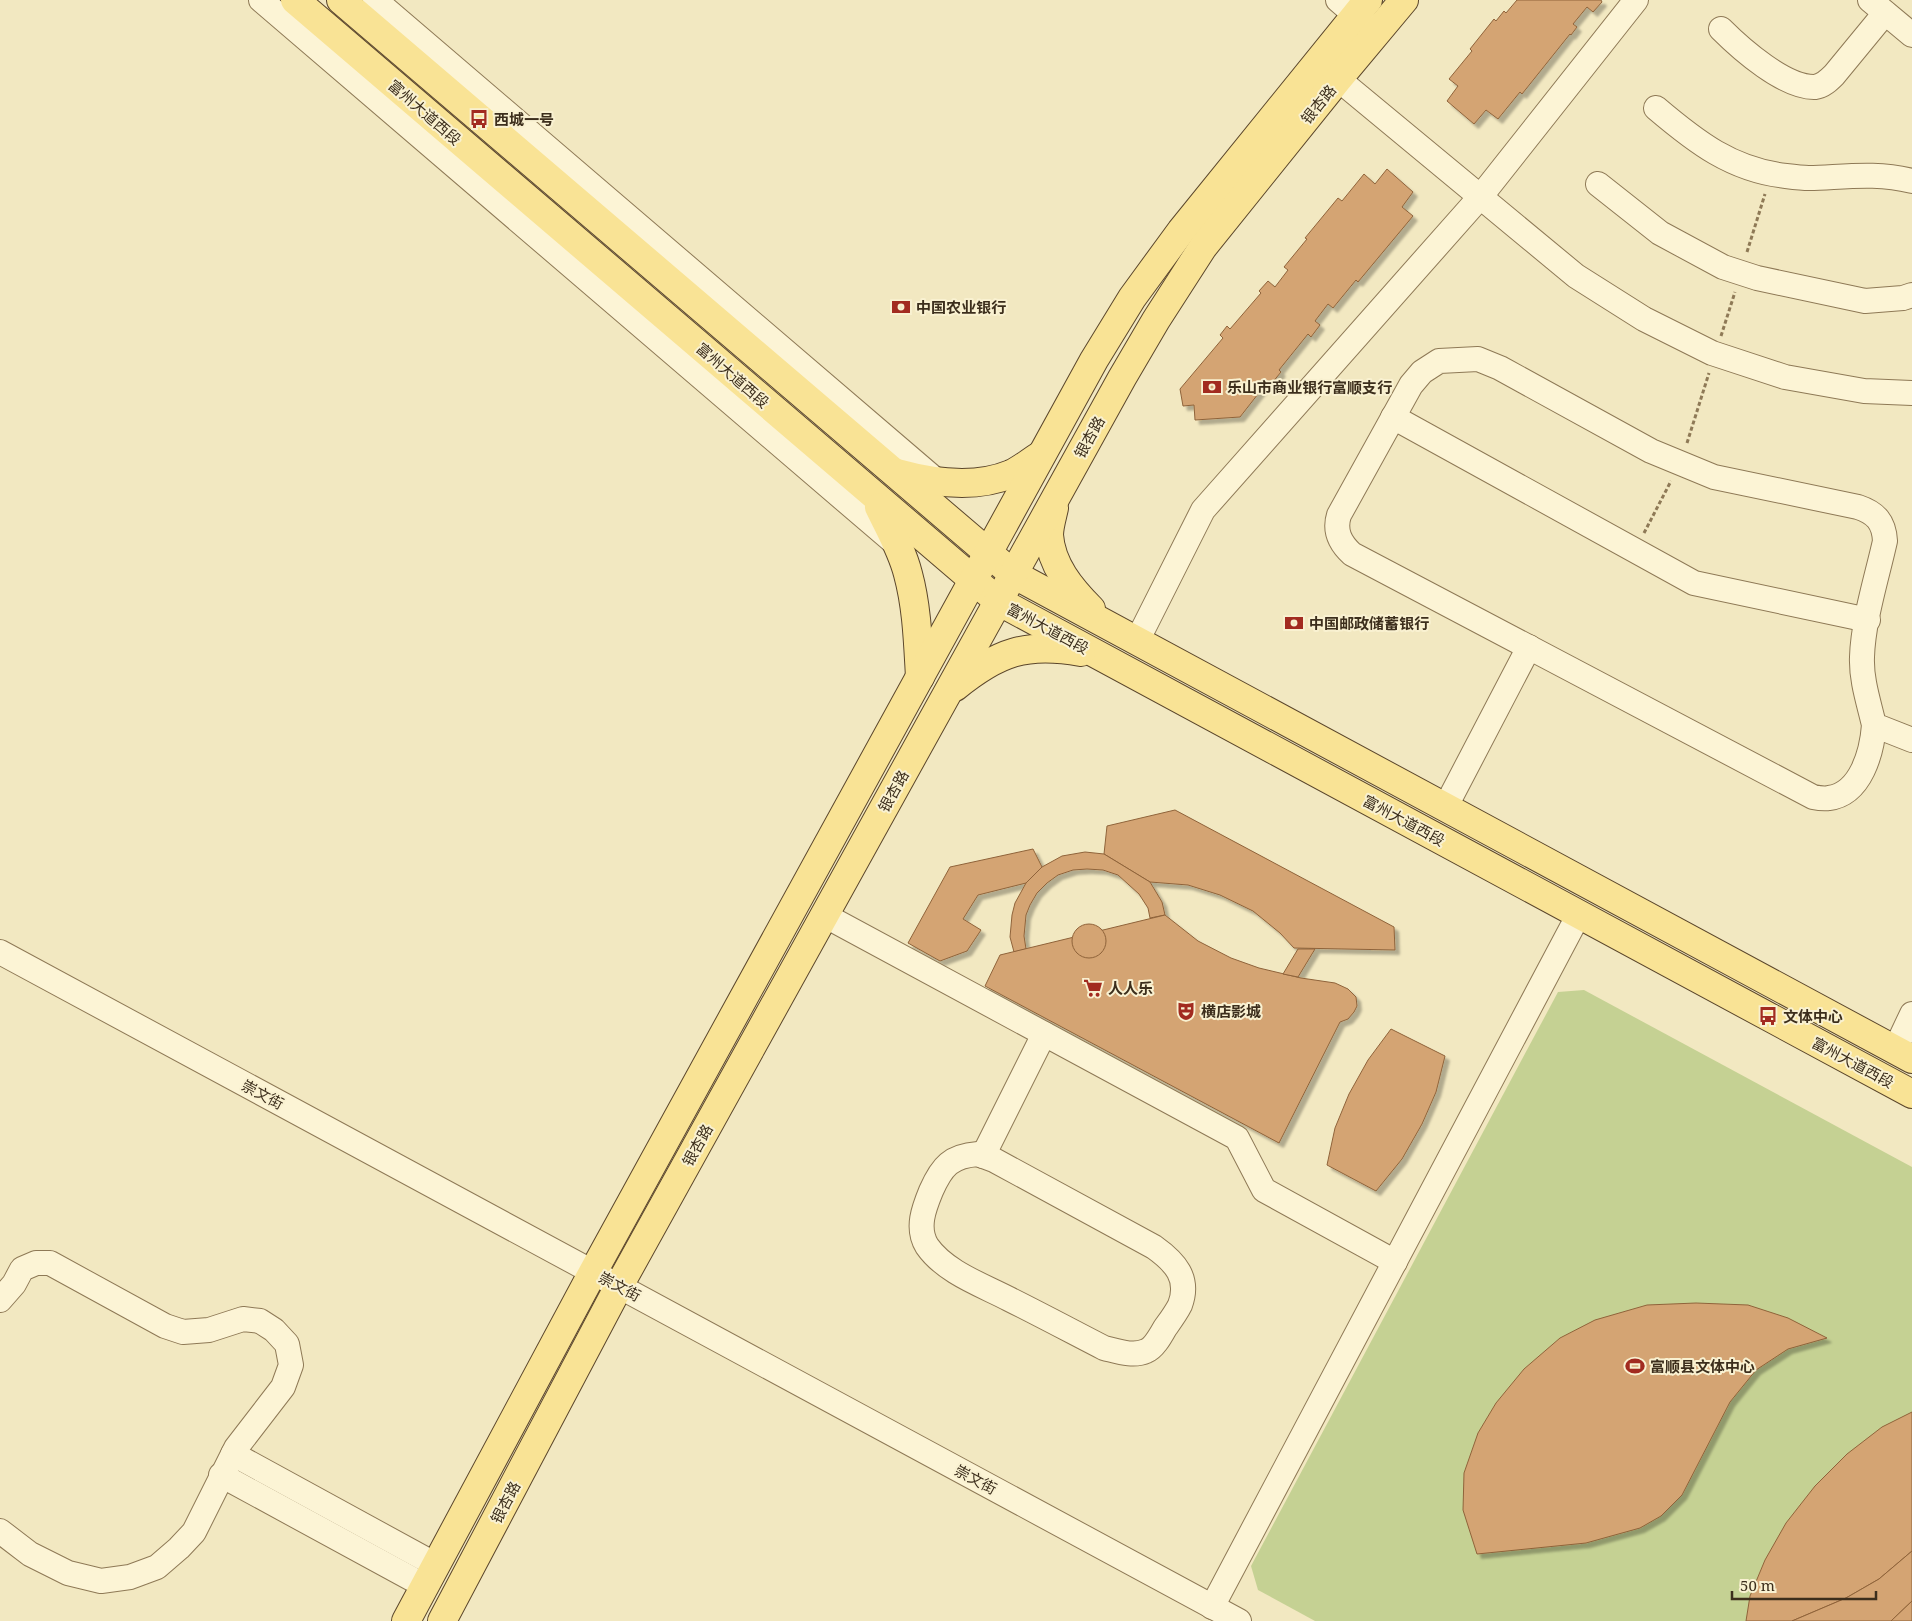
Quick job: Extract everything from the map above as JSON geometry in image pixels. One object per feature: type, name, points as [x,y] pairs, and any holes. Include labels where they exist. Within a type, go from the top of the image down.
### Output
[{"type":"main road","name":"富州大道西段","points":[[295,0],[998,601],[1912,1094]]},
{"type":"main road","name":"富州大道西段","points":[[341,0],[891,472],[1013,574],[1904,1055]]},
{"type":"main road","name":"银杏路","points":[[442,1621],[619,1286],[946,694],[1151,328],[1203,247],[1338,78],[1404,0]]},
{"type":"main road","name":"银杏路","points":[[406,1621],[593,1272],[1094,360],[1132,298],[1354,5]]},
{"type":"main road","points":[[891,472],[938,482],[981,483],[1012,473],[1042,454]]},
{"type":"main road","points":[[874,496],[898,545],[908,573],[914,604],[920,677]]},
{"type":"main road","points":[[1056,496],[1049,534],[1052,554],[1062,575],[1077,595],[1108,626]]},
{"type":"main road","points":[[946,694],[988,663],[1008,654],[1034,648],[1061,648],[1097,654]]},
{"type":"street","points":[[261,0],[898,545]]},
{"type":"street","points":[[375,0],[938,482]]},
{"type":"street","points":[[1137,641],[1203,510],[1481,196],[1636,0]]},
{"type":"street","points":[[1354,5],[1376,33]]},
{"type":"street","points":[[1721,29],[1762,65],[1793,82],[1814,87],[1825,83],[1834,75],[1877,6],[1912,35]]},
{"type":"street","points":[[1338,78],[1576,276],[1644,320],[1712,353],[1785,377],[1864,391],[1912,393]]},
{"type":"street","points":[[1656,108],[1692,139],[1718,155],[1743,166],[1772,174],[1807,178],[1875,174],[1912,181]]},
{"type":"street","points":[[1598,184],[1660,233],[1723,267],[1757,278],[1865,301],[1884,301],[1912,295]]},
{"type":"street","points":[[1478,359],[1500,368],[1651,452],[1714,477],[1870,511],[1882,524],[1885,541],[1862,658],[1864,678],[1874,725],[1872,746],[1865,766],[1854,783],[1842,794],[1829,799],[1813,797],[1352,554],[1343,546],[1336,524],[1339,515],[1393,417],[1410,385],[1422,372],[1439,361],[1478,359]]},
{"type":"street","points":[[1393,417],[1694,583],[1868,620]]},
{"type":"street","points":[[1445,808],[1529,647]]},
{"type":"street","points":[[1874,725],[1912,740]]},
{"type":"street","points":[[1212,1607],[1579,914]]},
{"type":"street","points":[[824,915],[1237,1138],[1264,1190],[1394,1262]]},
{"type":"street","name":"崇文街","points":[[0,952],[1239,1621]]},
{"type":"street","points":[[1904,1055],[1912,1014]]},
{"type":"street","points":[[983,1156],[1044,1034]]},
{"type":"street","points":[[978,1154],[983,1156],[994,1160],[1154,1247],[1170,1259],[1180,1272],[1183,1288],[1180,1305],[1160,1337],[1146,1351],[1130,1354],[1104,1348],[949,1268],[926,1244],[922,1229],[922,1214],[945,1166],[961,1156],[978,1154]]},
{"type":"street","points":[[0,1300],[14,1284],[22,1269],[36,1263],[50,1263],[165,1326],[183,1332],[209,1330],[243,1319],[260,1321],[274,1330],[287,1344],[291,1364],[284,1387],[251,1427],[233,1454],[194,1532],[157,1567],[130,1577],[101,1581],[68,1573],[30,1554],[0,1531]]},
{"type":"street","points":[[233,1454],[430,1576]]},
{"type":"street","points":[[222,1476],[430,1576]]},
{"type":"green space","name":"富顺县文体中心","points":[[1584,990],[1912,1167],[1912,1621],[1315,1621],[1258,1590],[1251,1566],[1558,992]]},
{"type":"building","points":[[1517,0],[1601,0],[1602,2],[1593,12],[1587,7],[1573,24],[1577,27],[1571,35],[1522,94],[1520,92],[1498,119],[1486,110],[1474,124],[1447,101],[1458,86],[1449,79],[1472,51],[1470,49],[1494,19],[1496,21],[1504,11],[1506,13]]},
{"type":"building","points":[[1387,169],[1413,192],[1402,207],[1413,216],[1358,282],[1356,280],[1333,308],[1328,304],[1315,321],[1320,325],[1311,337],[1308,334],[1279,370],[1281,372],[1272,383],[1269,380],[1240,417],[1195,420],[1194,405],[1183,406],[1180,389],[1223,338],[1220,335],[1227,326],[1230,329],[1261,293],[1259,291],[1268,281],[1275,287],[1288,270],[1284,267],[1338,198],[1342,201],[1364,174],[1375,184]]},
{"type":"building","points":[[1175,810],[1394,927],[1395,950],[1294,948],[1280,933],[1253,911],[1220,895],[1188,885],[1150,882],[1104,854],[1107,826]]},
{"type":"building","points":[[1033,849],[1042,867],[1026,883],[978,895],[963,919],[981,930],[967,951],[940,961],[908,943],[950,867]]},
{"type":"building","points":[[1085,852],[1104,854],[1150,882],[1162,902],[1165,915],[1150,918],[1148,908],[1139,894],[1118,875],[1103,870],[1073,870],[1058,875],[1037,893],[1026,915],[1024,936],[1026,949],[1014,952],[1010,937],[1012,915],[1015,903],[1026,883],[1042,867],[1062,856]]},
{"type":"building","points":[[1165,915],[1198,941],[1231,958],[1259,968],[1301,978],[1335,983],[1348,989],[1356,997],[1357,1006],[1354,1012],[1348,1019],[1340,1022],[1279,1143],[985,986],[1000,955]]},
{"type":"building","points":[[1089,924],[1096,925],[1101,929],[1105,934],[1105,948],[1101,953],[1096,957],[1089,958],[1082,957],[1077,953],[1073,948],[1072,941],[1073,934],[1077,929],[1082,925]]},
{"type":"building","points":[[1298,949],[1315,949],[1298,977],[1283,974]]},
{"type":"building","points":[[1391,1029],[1445,1056],[1436,1092],[1422,1124],[1402,1159],[1376,1191],[1327,1165],[1335,1128],[1349,1094],[1368,1060]]},
{"type":"building","points":[[1696,1303],[1748,1305],[1788,1318],[1827,1338],[1788,1349],[1756,1370],[1730,1402],[1682,1495],[1661,1516],[1640,1528],[1586,1543],[1477,1554],[1463,1510],[1464,1473],[1478,1433],[1496,1403],[1524,1369],[1560,1338],[1595,1320],[1647,1305]]},
{"type":"building","points":[[1912,1412],[1912,1551],[1879,1579],[1846,1598],[1792,1621],[1746,1621],[1750,1596],[1765,1560],[1786,1523],[1815,1486],[1847,1454],[1882,1427]]},
{"type":"building","points":[[1912,1551],[1912,1601],[1891,1621],[1792,1621],[1846,1598],[1879,1579]]},
{"type":"building","points":[[1912,1601],[1912,1621],[1891,1621]]},
{"type":"place","name":"西城一号","points":[[479,119]]},
{"type":"place","name":"中国农业银行","points":[[901,307]]},
{"type":"place","name":"乐山市商业银行富顺支行","points":[[1212,387]]},
{"type":"place","name":"中国邮政储蓄银行","points":[[1294,623]]},
{"type":"place","name":"人人乐","points":[[1093,988]]},
{"type":"place","name":"横店影城","points":[[1186,1011]]},
{"type":"place","name":"文体中心","points":[[1768,1016]]},
{"type":"place","name":"富顺县文体中心","points":[[1635,1366]]}]
